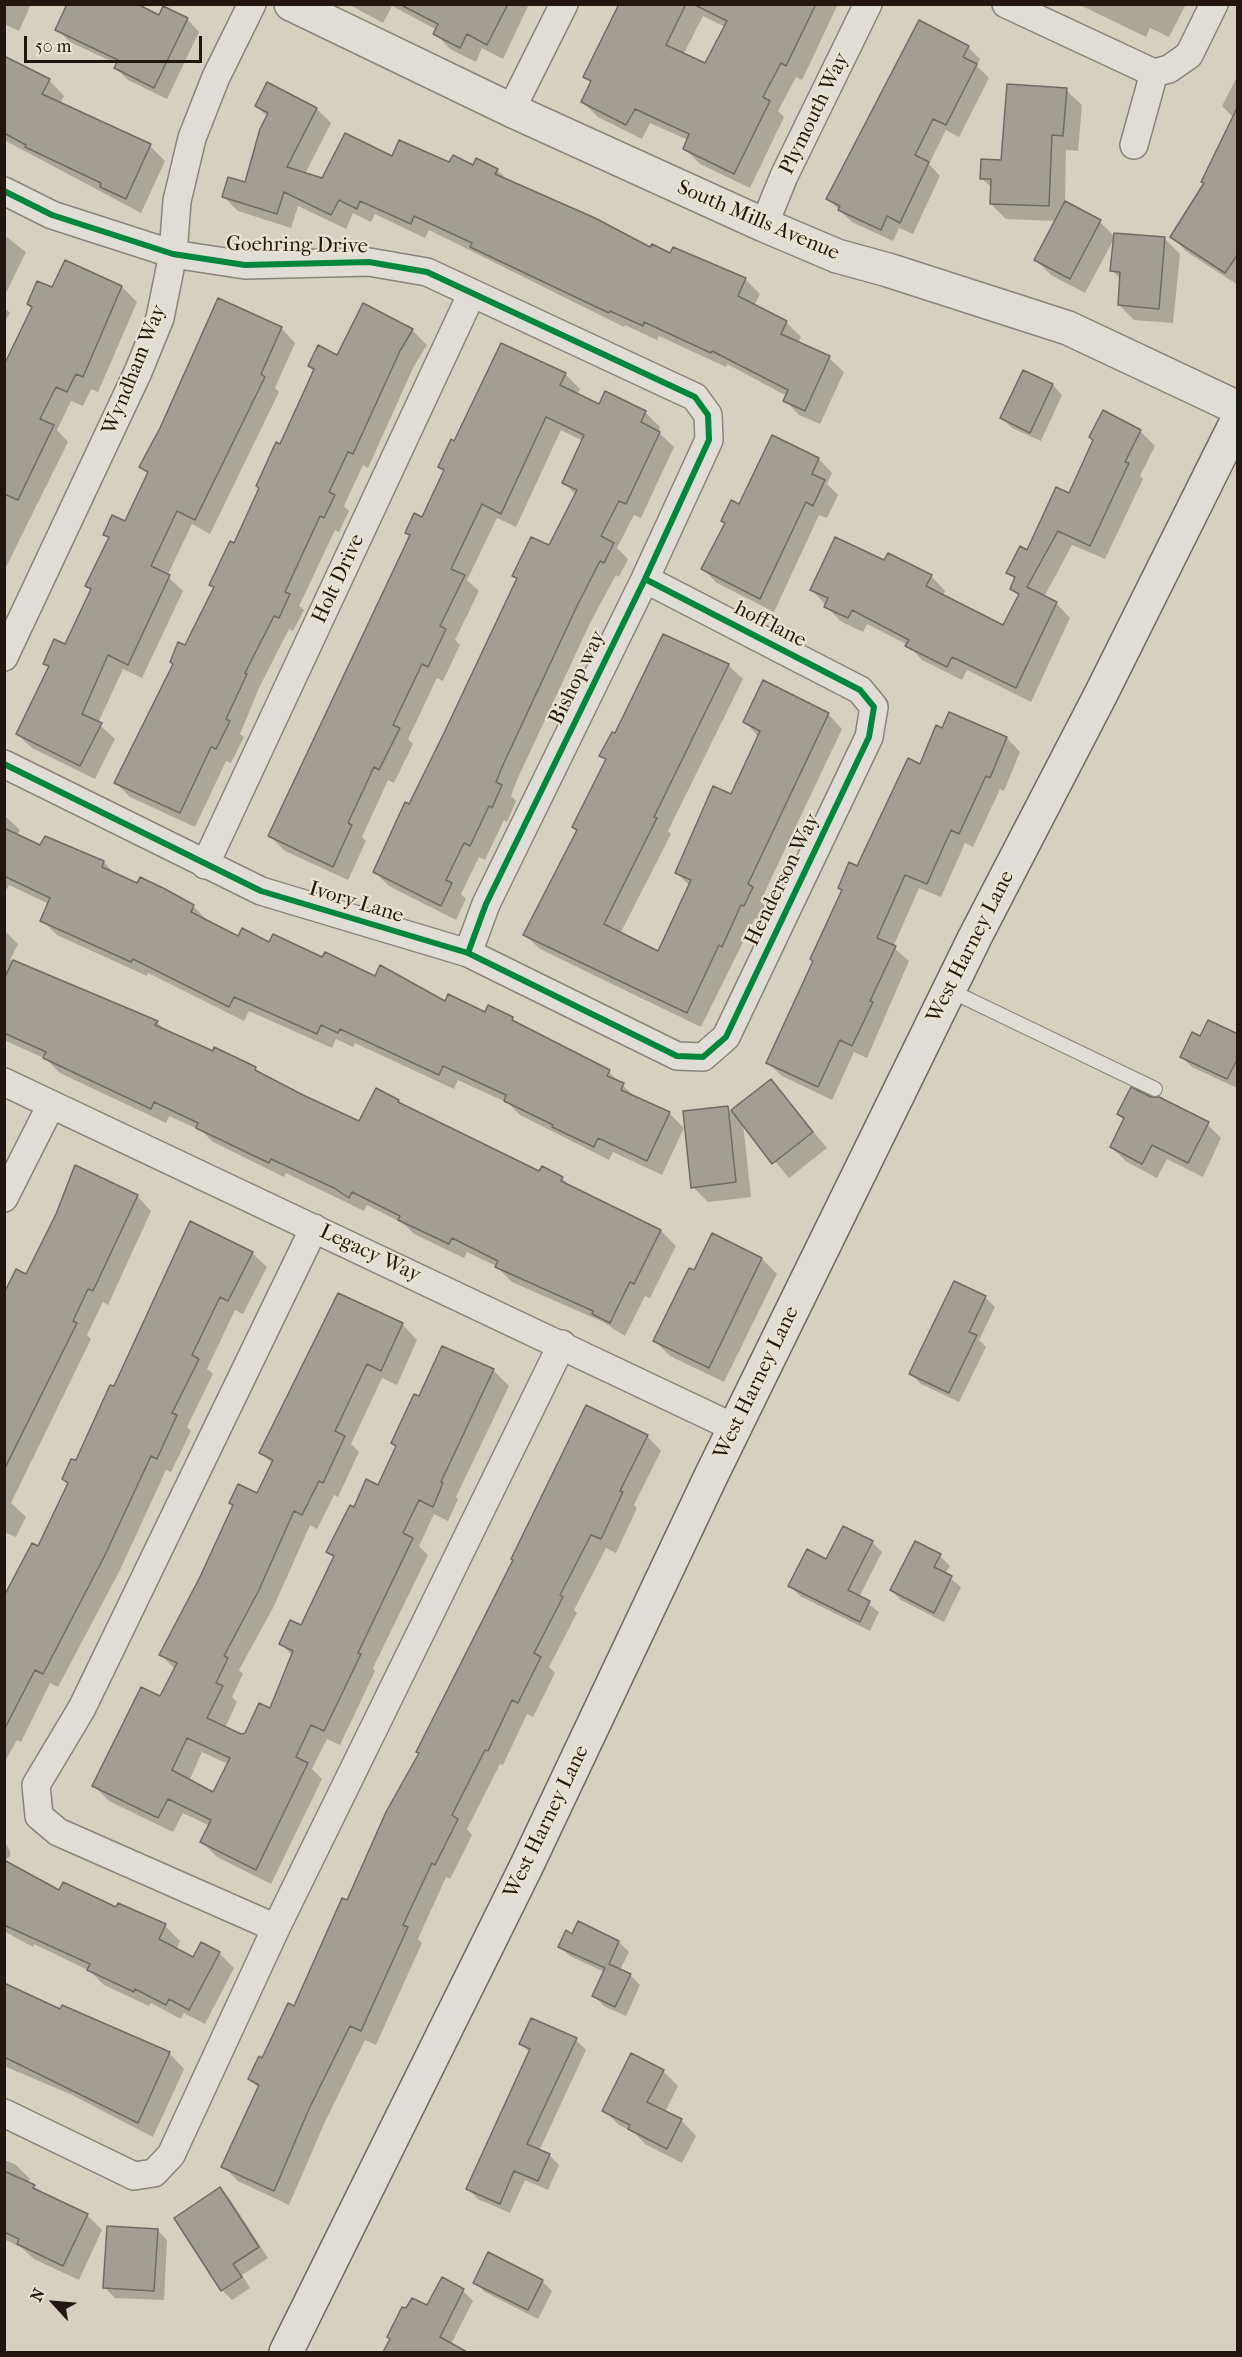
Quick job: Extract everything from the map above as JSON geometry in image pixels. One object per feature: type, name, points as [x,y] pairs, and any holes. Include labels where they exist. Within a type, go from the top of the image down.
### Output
[{"type":"main road","name":"South Mills Avenue","points":[[291,4],[511,110],[764,225],[837,256],[1068,328],[1238,408]]},
{"type":"main road","name":"West Harney Lane","points":[[286,2352],[527,1865],[735,1428],[949,990],[1101,694],[1238,419]]},
{"type":"street","name":"Wyndham Way","points":[[4,657],[138,372],[160,318],[173,254],[177,201],[192,138],[216,77],[252,4]]},
{"type":"street","points":[[511,110],[564,4]]},
{"type":"street","name":"Plymouth Way","points":[[764,225],[784,176],[868,4]]},
{"type":"street","points":[[1006,4],[1154,73],[1169,69],[1189,55],[1214,4]]},
{"type":"street","points":[[1134,145],[1154,73]]},
{"type":"street","name":"Goehring Drive","points":[[4,191],[52,215],[173,254],[245,265],[369,262],[427,272],[695,397],[708,415]]},
{"type":"street","name":"Holt Drive","points":[[205,865],[472,293]]},
{"type":"street","name":"Bishop way","points":[[468,953],[486,904],[645,579],[709,440],[708,415]]},
{"type":"street","name":"hoff lane","points":[[645,579],[860,690],[874,707]]},
{"type":"street","name":"Henderson Way","points":[[703,1057],[726,1037],[869,737],[874,707]]},
{"type":"street","name":"Ivory Lane","points":[[4,764],[261,891],[468,953],[677,1056],[703,1057]]},
{"type":"street","name":"Legacy Way","points":[[4,1082],[562,1344],[735,1428]]},
{"type":"street","points":[[4,1198],[51,1105]]},
{"type":"street","points":[[276,1928],[58,1832],[39,1816],[36,1785],[82,1708],[314,1228]]},
{"type":"street","points":[[4,2113],[134,2176],[154,2173],[171,2156],[276,1928],[562,1344]]},
{"type":"lane","points":[[949,990],[1155,1089]]},
{"type":"building","points":[[67,4],[137,4],[159,15],[163,6],[188,18],[154,88],[114,68],[118,60],[55,30]]},
{"type":"building","points":[[399,4],[508,4],[487,45],[467,34],[460,48],[433,34],[438,24]]},
{"type":"building","points":[[619,4],[686,4],[666,45],[705,63],[727,21],[693,4],[816,4],[786,66],[781,63],[763,97],[770,101],[734,174],[683,149],[689,134],[635,109],[626,125],[581,102],[591,81],[583,77]]},
{"type":"building","points":[[919,20],[969,46],[963,57],[977,64],[946,125],[933,119],[915,155],[929,162],[900,223],[887,216],[881,230],[838,210],[840,206],[826,199]]},
{"type":"building","points":[[4,56],[50,79],[42,94],[151,144],[126,199],[100,187],[101,183],[25,147],[26,145],[4,133]]},
{"type":"building","points":[[267,82],[317,108],[287,167],[322,178],[345,133],[392,156],[399,140],[449,162],[453,155],[473,165],[476,158],[498,169],[495,174],[595,218],[650,247],[652,244],[670,253],[673,247],[746,278],[738,296],[787,321],[781,334],[830,356],[805,411],[783,401],[788,390],[712,351],[711,353],[644,322],[643,326],[610,311],[609,313],[470,247],[472,243],[414,216],[411,224],[360,201],[357,209],[339,200],[331,215],[284,192],[277,214],[222,197],[228,177],[245,182],[260,129],[268,113],[255,106]]},
{"type":"building","points":[[1007,84],[1067,88],[1063,136],[1052,135],[1049,206],[990,204],[991,179],[980,179],[981,159],[1001,160]]},
{"type":"building","points":[[1238,106],[1238,254],[1225,273],[1170,237],[1204,183],[1201,182]]},
{"type":"building","points":[[1065,201],[1101,220],[1070,279],[1034,260]]},
{"type":"building","points":[[1114,233],[1165,237],[1159,309],[1118,305],[1120,272],[1110,271]]},
{"type":"building","points":[[65,260],[122,286],[83,377],[76,374],[67,392],[56,387],[40,419],[54,425],[18,500],[4,494],[4,365],[32,307],[27,304],[37,281],[52,287]]},
{"type":"building","points":[[218,298],[282,327],[261,374],[265,377],[195,520],[177,511],[151,566],[170,575],[128,665],[108,655],[82,714],[102,723],[80,766],[16,734],[49,666],[43,664],[54,639],[65,644],[91,589],[85,586],[109,537],[103,535],[112,515],[125,521],[148,472],[139,467],[160,428]]},
{"type":"building","points":[[363,303],[413,329],[400,351],[353,454],[348,452],[329,492],[335,495],[324,518],[320,516],[285,592],[290,594],[279,618],[274,616],[245,673],[247,674],[226,719],[230,721],[216,749],[211,747],[180,813],[114,783],[173,664],[170,662],[178,642],[185,645],[214,587],[209,585],[230,541],[234,543],[259,488],[256,486],[276,442],[280,444],[314,369],[308,366],[318,345],[337,355]]},
{"type":"building","points":[[501,343],[566,373],[560,385],[599,404],[605,391],[646,411],[641,422],[660,432],[626,504],[619,501],[601,536],[614,543],[604,563],[600,561],[577,606],[503,765],[496,782],[502,785],[492,808],[489,806],[470,846],[464,843],[446,880],[452,883],[441,906],[373,872],[405,802],[409,804],[444,733],[517,578],[512,576],[531,537],[549,545],[577,490],[562,483],[584,435],[546,417],[501,514],[482,504],[451,569],[465,575],[440,626],[446,629],[428,667],[422,664],[393,725],[400,728],[379,770],[374,767],[348,823],[352,825],[333,867],[268,836],[410,535],[405,533],[414,513],[422,517],[444,470],[438,467],[451,439],[454,441]]},
{"type":"building","points":[[1023,370],[1053,384],[1030,433],[1000,418]]},
{"type":"building","points":[[1103,410],[1141,430],[1125,462],[1129,463],[1090,546],[1058,531],[1027,587],[1057,602],[1016,688],[952,657],[947,667],[905,646],[909,640],[852,610],[848,618],[824,607],[828,598],[810,590],[835,537],[884,560],[888,553],[932,575],[926,586],[1003,625],[1019,594],[1010,589],[1015,577],[1006,573],[1020,546],[1027,550],[1056,487],[1069,493],[1093,440],[1089,437]]},
{"type":"building","points":[[772,435],[819,458],[812,474],[825,480],[813,506],[806,502],[760,599],[701,569],[725,523],[721,521],[731,500],[739,504]]},
{"type":"building","points":[[663,634],[729,664],[654,817],[657,818],[604,924],[658,951],[691,880],[675,873],[713,786],[731,794],[760,731],[743,722],[763,680],[829,713],[748,884],[753,887],[744,906],[741,905],[722,947],[719,945],[687,1013],[523,935],[577,830],[572,827],[606,759],[599,756],[612,732],[615,733]]},
{"type":"building","points":[[949,712],[1007,737],[990,778],[986,776],[959,834],[951,830],[927,884],[905,875],[877,938],[896,946],[852,1046],[840,1040],[818,1087],[766,1063],[813,961],[810,959],[842,890],[838,888],[849,862],[857,866],[908,758],[920,764],[936,725],[942,728]]},
{"type":"building","points":[[4,828],[40,845],[45,836],[104,861],[102,867],[137,883],[140,877],[194,905],[191,912],[238,936],[242,928],[269,942],[273,934],[322,957],[325,952],[375,976],[380,965],[445,1001],[448,994],[485,1012],[488,1005],[513,1017],[512,1020],[610,1070],[607,1076],[624,1083],[621,1090],[670,1112],[647,1161],[598,1138],[594,1147],[504,1101],[506,1095],[443,1066],[439,1075],[340,1029],[338,1033],[321,1025],[317,1034],[234,997],[229,1007],[133,959],[131,962],[40,921],[50,898],[4,876]]},
{"type":"building","points":[[13,960],[158,1021],[155,1025],[213,1051],[214,1047],[256,1067],[255,1070],[303,1095],[359,1121],[376,1088],[399,1100],[398,1102],[539,1171],[542,1166],[563,1177],[561,1181],[661,1230],[634,1284],[630,1282],[610,1323],[592,1314],[593,1311],[495,1267],[498,1261],[452,1238],[449,1244],[398,1220],[400,1216],[352,1192],[349,1198],[334,1188],[271,1159],[269,1163],[196,1128],[198,1123],[154,1102],[151,1109],[43,1058],[46,1052],[4,1033],[4,979]]},
{"type":"building","points":[[1208,1020],[1238,1034],[1238,1058],[1227,1079],[1180,1057],[1192,1032],[1200,1036]]},
{"type":"building","points":[[771,1079],[813,1132],[772,1164],[731,1110]]},
{"type":"building","points":[[1131,1087],[1151,1097],[1159,1097],[1209,1122],[1188,1163],[1152,1145],[1142,1164],[1110,1147],[1124,1118],[1117,1114]]},
{"type":"building","points":[[728,1106],[736,1182],[691,1188],[683,1111]]},
{"type":"building","points":[[75,1165],[138,1195],[93,1291],[88,1289],[73,1321],[77,1323],[4,1470],[4,1293],[16,1269],[26,1274],[56,1214]]},
{"type":"building","points":[[190,1221],[253,1252],[228,1301],[220,1297],[192,1355],[199,1359],[172,1413],[177,1415],[157,1459],[151,1456],[105,1555],[43,1674],[35,1670],[4,1730],[4,1596],[32,1543],[38,1546],[68,1483],[62,1479],[71,1459],[76,1460],[110,1385],[114,1386]]},
{"type":"building","points":[[712,1233],[762,1258],[709,1368],[653,1341],[689,1268],[694,1270]]},
{"type":"building","points":[[954,1281],[986,1296],[969,1332],[977,1335],[949,1393],[909,1374]]},
{"type":"building","points":[[338,1293],[403,1323],[381,1371],[367,1364],[335,1431],[345,1436],[323,1483],[319,1481],[302,1515],[294,1511],[259,1590],[224,1656],[228,1658],[216,1683],[223,1686],[207,1718],[241,1734],[245,1733],[259,1703],[270,1708],[293,1651],[279,1644],[290,1620],[301,1625],[334,1556],[326,1552],[350,1505],[354,1507],[366,1479],[378,1485],[396,1446],[391,1443],[414,1394],[419,1396],[442,1346],[494,1369],[441,1482],[443,1483],[433,1507],[419,1500],[403,1533],[413,1538],[324,1731],[311,1725],[296,1757],[308,1763],[256,1870],[200,1842],[211,1820],[168,1799],[158,1818],[92,1786],[141,1687],[160,1696],[177,1663],[159,1655],[200,1577],[233,1505],[229,1503],[238,1484],[257,1493],[273,1460],[259,1453]],"holes":[[[187,1738],[230,1758],[213,1792],[172,1770]]]},
{"type":"building","points":[[586,1405],[648,1435],[620,1491],[623,1492],[601,1539],[591,1535],[560,1595],[563,1597],[534,1653],[541,1657],[518,1703],[512,1700],[488,1751],[485,1750],[452,1815],[458,1819],[435,1865],[432,1863],[403,1925],[408,1927],[361,2031],[350,2026],[309,2109],[274,2191],[221,2167],[259,2085],[248,2079],[259,2056],[262,2058],[288,2003],[294,2006],[342,1898],[347,1900],[386,1812],[419,1753],[416,1752],[513,1560],[511,1559]]},
{"type":"building","points":[[843,1526],[873,1541],[848,1590],[870,1601],[860,1622],[788,1586],[807,1549],[826,1559]]},
{"type":"building","points":[[915,1541],[941,1554],[934,1567],[952,1576],[934,1613],[890,1590]]},
{"type":"building","points":[[4,1860],[59,1890],[63,1882],[116,1907],[118,1903],[166,1924],[159,1939],[193,1957],[201,1942],[220,1952],[189,2010],[169,1999],[166,2005],[135,1989],[134,1992],[87,1970],[90,1964],[4,1925]]},
{"type":"building","points":[[578,1921],[619,1941],[609,1964],[631,1974],[615,2007],[592,1996],[605,1968],[558,1947],[566,1930],[572,1934]]},
{"type":"building","points":[[4,1983],[60,2009],[62,2005],[170,2052],[138,2123],[4,2057]]},
{"type":"building","points":[[531,2018],[577,2038],[527,2144],[550,2154],[538,2181],[514,2171],[500,2204],[466,2189],[530,2049],[519,2044]]},
{"type":"building","points":[[631,2053],[664,2070],[647,2102],[682,2119],[667,2149],[628,2129],[630,2125],[602,2111]]},
{"type":"building","points":[[4,2171],[35,2185],[33,2188],[88,2214],[63,2266],[17,2244],[19,2239],[4,2232]]},
{"type":"building","points":[[220,2187],[259,2247],[233,2264],[242,2277],[221,2291],[174,2218]]},
{"type":"building","points":[[107,2226],[158,2229],[154,2291],[103,2288]]},
{"type":"building","points":[[488,2252],[543,2280],[528,2310],[473,2283]]},
{"type":"building","points":[[442,2277],[464,2289],[440,2337],[467,2352],[383,2352],[390,2339],[387,2337],[402,2307],[406,2308],[412,2298],[427,2305]]},
{"type":"cycle path","points":[[4,191],[52,215],[173,254],[245,265],[369,262],[427,272],[695,397],[708,415],[709,440],[645,579],[486,904],[468,953]]},
{"type":"cycle path","points":[[4,764],[261,891],[468,953],[677,1056],[703,1057],[726,1037],[869,737],[874,707],[860,690],[645,579]]}]
